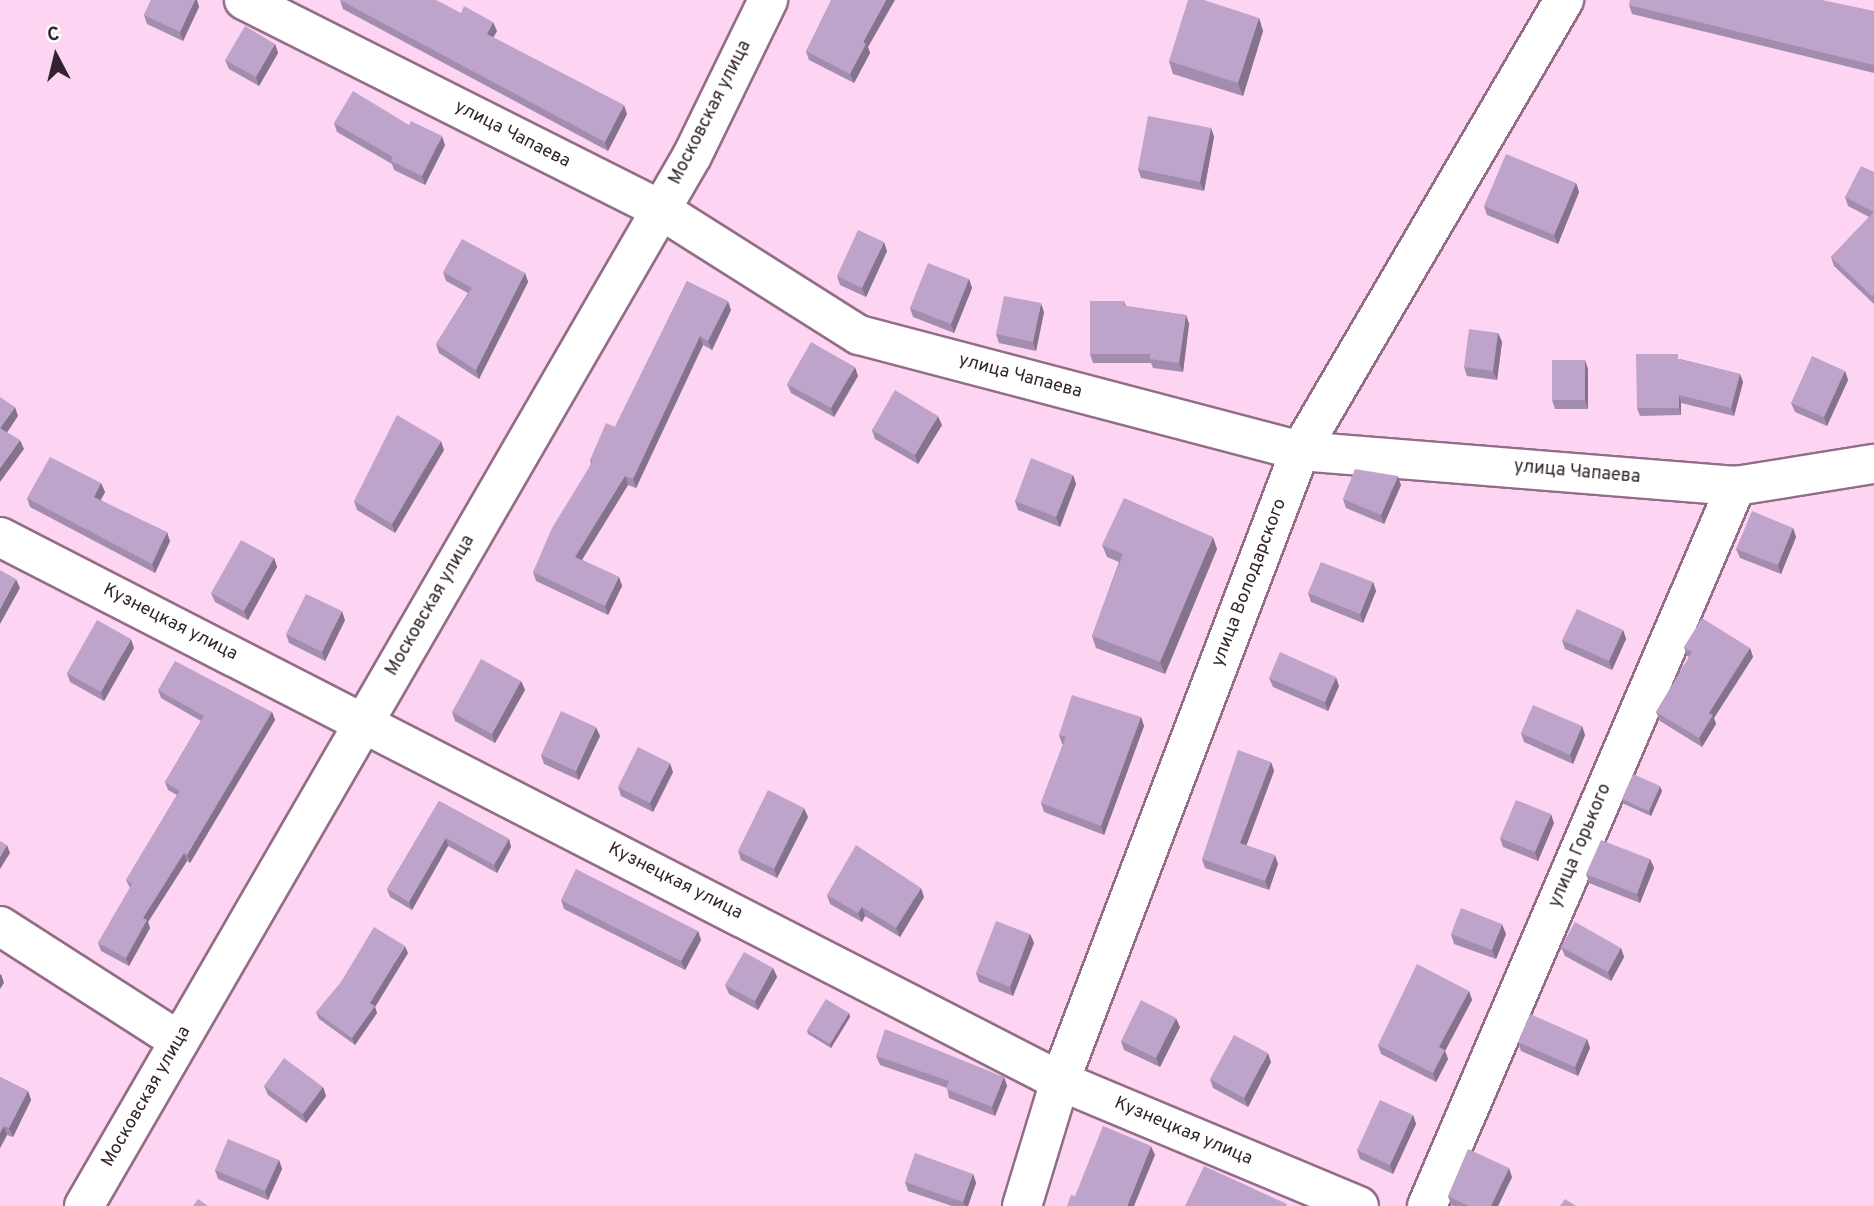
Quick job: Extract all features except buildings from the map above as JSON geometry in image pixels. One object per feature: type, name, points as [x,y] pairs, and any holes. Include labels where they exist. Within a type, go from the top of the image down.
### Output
[{"type":"street","name":"улица Чапаева","points":[[244,0],[661,210],[859,335],[1300,451],[1736,486],[1873,461]]},
{"type":"street","name":"Московская улица","points":[[84,1206],[661,210],[768,0]]},
{"type":"street","name":"улица Володарского","points":[[1021,1206],[1060,1081],[1300,451],[1564,0]]},
{"type":"street","name":"улица Горького","points":[[1427,1206],[1736,486]]},
{"type":"street","name":"Кузнецкая улица","points":[[0,537],[1060,1081],[1359,1206]]},
{"type":"street","points":[[0,926],[179,1041]]}]
